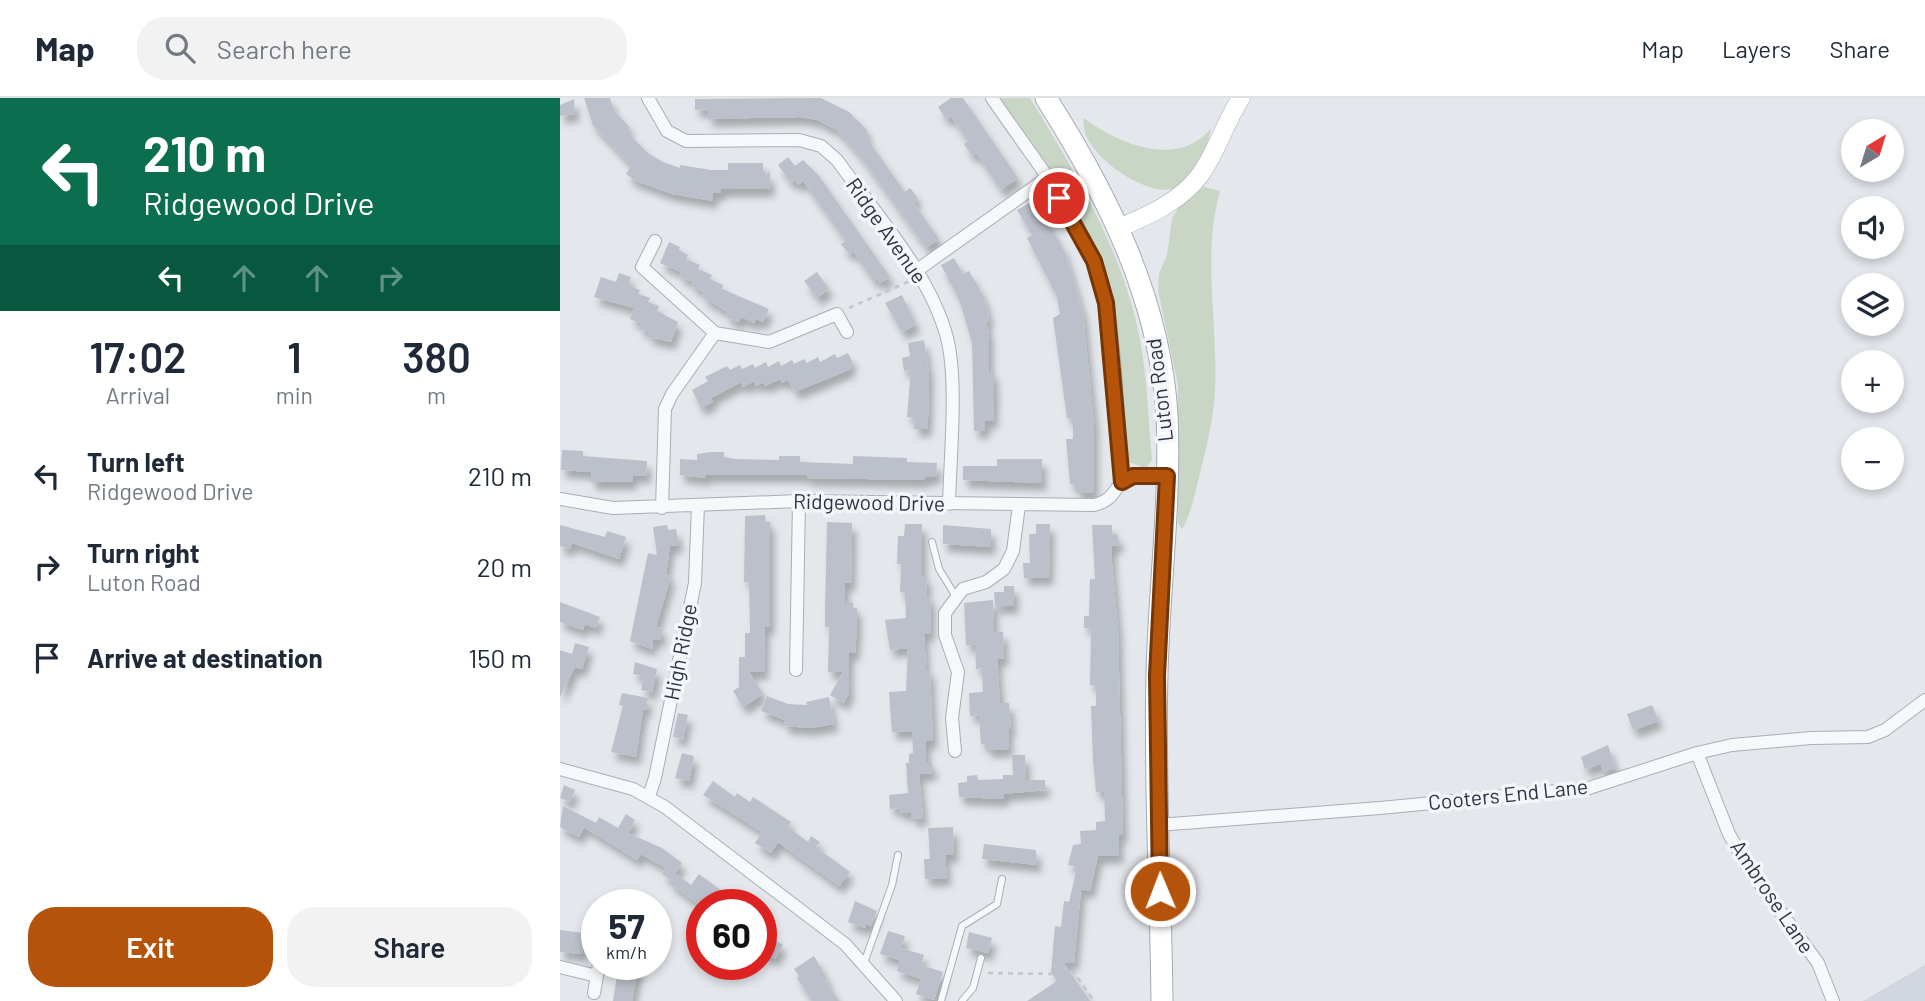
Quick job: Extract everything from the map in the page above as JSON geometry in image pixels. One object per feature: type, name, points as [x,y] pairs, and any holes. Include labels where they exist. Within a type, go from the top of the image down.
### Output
[{"type":"main road","name":"Luton Road","points":[[1046,98],[1087,163],[1119,228],[1143,291],[1156,343],[1167,413],[1167,476],[1157,676],[1163,1001]]},
{"type":"street","name":"Ridge Avenue","points":[[648,98],[653,111],[667,131],[686,141],[799,140],[821,146],[838,160],[917,274],[939,316],[951,364],[949,504]]},
{"type":"street","name":"Luton Road","points":[[992,98],[1047,178],[1094,261],[1106,303],[1122,482]]},
{"type":"street","points":[[1119,228],[1171,202],[1187,189],[1201,174],[1241,98]]},
{"type":"street","points":[[917,274],[1047,178]]},
{"type":"street","points":[[655,241],[642,267],[715,333],[769,342],[837,314],[847,332]]},
{"type":"street","points":[[662,508],[665,409],[672,394],[715,333]]},
{"type":"street","points":[[1122,482],[1133,476],[1167,476]]},
{"type":"street","name":"Ridgewood Drive","points":[[560,499],[613,508],[799,501],[1094,505],[1110,499],[1122,482]]},
{"type":"street","points":[[796,670],[799,501]]},
{"type":"street","name":"High Ridge","points":[[649,796],[695,583],[698,505]]},
{"type":"street","points":[[955,751],[951,718],[958,672],[943,622],[955,595],[986,582],[1004,569],[1013,551],[1019,505]]},
{"type":"street","name":"Cooters End Lane","points":[[1158,825],[1574,790],[1697,753],[1771,741],[1868,737],[1885,730],[1925,700]]},
{"type":"street","name":"Ambrose Lane","points":[[1697,753],[1729,834],[1747,866],[1818,963],[1833,1001]]},
{"type":"street","points":[[560,769],[649,796],[809,915],[864,963],[896,1001]]},
{"type":"street","points":[[560,967],[581,969]]},
{"type":"street","points":[[594,993],[596,980]]},
{"type":"lane","points":[[932,542],[939,569],[955,595]]},
{"type":"lane","points":[[864,963],[888,898],[898,855]]},
{"type":"lane","points":[[941,1001],[962,926],[997,904],[1002,879]]},
{"type":"lane","points":[[961,1001],[973,988],[981,958]]},
{"type":"path","points":[[837,314],[917,274]]},
{"type":"path","points":[[978,972],[999,975],[1051,974],[1055,965],[1073,971],[1094,1001]]},
{"type":"shaded area","points":[[1925,965],[1925,1001],[1863,1001]]},
{"type":"green space","points":[[996,98],[1030,98],[1092,205],[1117,262],[1136,321],[1143,355],[1152,460],[1146,468],[1129,462],[1125,453],[1094,252]]},
{"type":"green space","points":[[1084,118],[1098,128],[1131,143],[1166,150],[1198,140],[1211,128],[1204,155],[1194,173],[1181,186],[1160,189],[1130,178],[1101,156],[1085,131]]},
{"type":"green space","points":[[1204,187],[1220,191],[1211,264],[1214,400],[1210,431],[1195,495],[1182,529],[1178,523],[1177,494],[1178,385],[1158,290],[1159,274],[1167,255],[1172,219],[1179,207]]},
{"type":"building","points":[[584,98],[610,98],[614,110],[630,128],[626,131],[649,154],[663,162],[680,168],[680,165],[711,170],[728,170],[728,163],[763,163],[763,177],[770,172],[770,189],[721,189],[721,193],[713,193],[713,201],[672,194],[636,181],[626,174],[631,165],[593,125]]},
{"type":"building","points":[[821,98],[849,112],[868,131],[865,134],[870,143],[905,192],[910,188],[918,198],[913,202],[939,239],[926,248],[860,156],[837,130],[817,120],[800,117],[708,119],[708,109],[695,110],[695,99]]},
{"type":"building","points":[[951,98],[963,98],[1018,178],[1001,190],[976,153],[972,156],[964,144],[968,141],[951,116],[946,119],[938,107]]},
{"type":"building","points":[[574,99],[575,114],[560,116],[560,105]]},
{"type":"building","points":[[788,157],[795,166],[803,160],[819,176],[890,277],[880,283],[877,278],[874,281],[853,251],[849,254],[841,244],[846,241],[803,181],[798,185],[795,180],[791,183],[778,165]]},
{"type":"building","points":[[1035,200],[1065,252],[1083,313],[1094,424],[1094,493],[1076,493],[1076,484],[1070,484],[1066,439],[1073,439],[1073,418],[1067,418],[1053,318],[1060,314],[1057,297],[1027,238],[1032,235],[1017,210]]},
{"type":"building","points":[[669,242],[688,255],[686,259],[700,265],[698,269],[712,275],[710,279],[723,285],[722,289],[769,309],[763,322],[756,319],[754,323],[741,317],[739,322],[726,317],[728,312],[702,297],[704,292],[691,286],[693,282],[679,276],[681,272],[660,263]]},
{"type":"building","points":[[954,258],[963,274],[969,271],[983,295],[988,313],[989,321],[986,322],[989,334],[989,372],[994,372],[994,401],[993,421],[985,421],[985,431],[974,431],[972,343],[959,299],[941,265]]},
{"type":"building","points":[[817,272],[829,289],[817,298],[804,281]]},
{"type":"building","points":[[619,273],[631,277],[628,286],[640,290],[638,294],[650,298],[648,302],[659,306],[657,311],[678,322],[671,342],[648,337],[650,332],[639,329],[641,323],[630,319],[634,308],[594,297],[601,277],[616,282]]},
{"type":"building","points":[[902,295],[916,325],[902,332],[885,303]]},
{"type":"building","points":[[924,340],[929,374],[927,429],[914,429],[915,418],[907,417],[911,370],[904,371],[902,358],[910,356],[908,343]]},
{"type":"building","points":[[848,353],[853,363],[849,365],[851,369],[795,392],[788,380],[782,383],[780,379],[765,386],[763,382],[756,386],[754,381],[743,387],[741,382],[711,398],[713,402],[701,408],[692,390],[708,381],[705,377],[727,366],[730,370],[740,365],[742,369],[753,364],[755,368],[766,362],[768,367],[779,361],[781,366],[792,360],[794,364],[804,359],[807,363],[818,357],[820,362],[835,354],[837,358]]},
{"type":"building","points":[[562,450],[583,451],[583,456],[647,461],[646,476],[633,475],[632,482],[591,482],[591,472],[561,470]]},
{"type":"building","points":[[724,452],[724,457],[735,459],[779,460],[779,456],[800,456],[800,462],[853,464],[853,456],[907,458],[907,462],[937,463],[936,477],[925,477],[925,480],[807,478],[807,475],[706,475],[706,478],[680,475],[680,459],[697,460],[697,454]]},
{"type":"building","points":[[997,459],[1042,459],[1042,483],[963,480],[963,466],[997,466]]},
{"type":"building","points":[[765,515],[766,522],[770,522],[770,627],[765,627],[764,672],[749,672],[763,694],[743,707],[733,691],[739,687],[739,657],[745,657],[745,633],[750,633],[749,582],[744,582],[745,516]]},
{"type":"building","points":[[827,522],[852,523],[851,583],[845,583],[845,603],[853,603],[853,608],[857,608],[857,628],[855,653],[849,653],[849,693],[844,703],[830,695],[843,672],[828,672],[829,627],[825,627]]},
{"type":"building","points":[[905,524],[922,524],[922,576],[927,576],[926,596],[930,596],[931,608],[930,634],[924,634],[926,670],[930,670],[933,741],[926,741],[926,762],[932,762],[932,773],[919,774],[923,818],[912,819],[911,812],[899,813],[899,808],[890,809],[889,795],[908,793],[906,763],[909,763],[909,754],[913,753],[912,731],[892,732],[889,692],[906,691],[908,648],[890,650],[885,620],[906,618],[905,592],[900,592],[901,564],[897,564],[898,536],[904,536]]},
{"type":"building","points":[[1036,524],[1050,524],[1049,577],[1024,578],[1023,563],[1030,563],[1029,534],[1036,534]]},
{"type":"building","points":[[560,525],[605,537],[607,531],[626,537],[619,559],[572,543],[570,549],[560,546]]},
{"type":"building","points":[[667,525],[668,530],[676,529],[679,545],[670,546],[666,575],[671,576],[656,627],[662,628],[660,640],[653,639],[652,649],[630,641],[648,553],[657,555],[653,527]]},
{"type":"building","points":[[943,525],[991,529],[991,547],[943,544]]},
{"type":"building","points":[[1092,525],[1112,525],[1112,535],[1118,535],[1119,545],[1112,546],[1112,563],[1118,631],[1123,835],[1119,835],[1119,856],[1098,856],[1090,891],[1081,889],[1074,963],[1063,962],[1090,1001],[1027,1001],[1057,981],[1051,972],[1055,926],[1061,927],[1064,901],[1069,902],[1077,867],[1068,865],[1073,845],[1081,844],[1080,831],[1096,830],[1096,822],[1105,821],[1104,792],[1096,792],[1093,761],[1091,706],[1096,706],[1096,685],[1090,685],[1091,628],[1084,628],[1084,616],[1089,616],[1090,579],[1095,579]]},
{"type":"building","points":[[1004,586],[1014,586],[1014,606],[995,606],[994,592],[1004,592]]},
{"type":"building","points":[[993,600],[994,632],[1003,632],[1004,658],[997,659],[1000,703],[1009,703],[1011,729],[1008,729],[1009,749],[987,750],[987,744],[981,744],[979,715],[970,716],[969,693],[983,692],[982,668],[976,669],[975,645],[966,645],[964,603]]},
{"type":"building","points":[[560,602],[600,617],[596,628],[585,624],[583,630],[560,622]]},
{"type":"building","points":[[575,643],[589,647],[582,669],[575,667],[560,697],[560,650],[572,654]]},
{"type":"building","points":[[635,662],[657,669],[652,692],[641,690],[644,676],[633,674]]},
{"type":"building","points":[[622,693],[648,698],[646,710],[643,710],[636,757],[611,752],[623,706],[619,705]]},
{"type":"building","points":[[767,696],[788,704],[807,705],[806,702],[829,697],[834,724],[811,728],[784,726],[785,720],[761,711]]},
{"type":"building","points":[[1652,705],[1659,721],[1633,730],[1627,714]]},
{"type":"building","points":[[678,713],[688,715],[683,739],[673,737]]},
{"type":"building","points":[[1608,745],[1615,768],[1603,772],[1601,764],[1585,769],[1581,757]]},
{"type":"building","points":[[682,753],[694,756],[689,781],[675,778]]},
{"type":"building","points":[[1012,755],[1025,755],[1026,780],[1045,780],[1045,790],[1004,794],[1004,799],[959,797],[958,783],[967,782],[967,776],[977,775],[978,780],[1003,779],[1003,775],[1013,775]]},
{"type":"building","points":[[713,781],[735,797],[737,793],[750,802],[753,797],[791,822],[788,827],[808,842],[811,836],[820,842],[816,847],[850,872],[839,886],[778,842],[771,853],[755,843],[762,832],[703,795]]},
{"type":"building","points":[[564,785],[575,790],[570,802],[560,798]]},
{"type":"building","points":[[563,806],[596,823],[599,817],[618,828],[626,814],[635,820],[628,833],[662,848],[682,863],[671,880],[662,874],[666,868],[641,854],[637,860],[584,827],[579,837],[560,827]]},
{"type":"building","points":[[953,827],[954,855],[945,855],[947,878],[925,879],[924,859],[930,859],[928,828]]},
{"type":"building","points":[[984,844],[1036,850],[1037,865],[982,859]]},
{"type":"building","points":[[676,874],[691,885],[699,874],[719,889],[686,889],[686,895],[669,883]]},
{"type":"building","points":[[855,901],[877,911],[871,926],[866,924],[865,928],[848,922]]},
{"type":"building","points":[[560,930],[581,933],[581,954],[560,952]]},
{"type":"building","points":[[888,931],[905,936],[901,948],[924,955],[921,965],[943,972],[934,1000],[916,994],[921,979],[897,971],[900,960],[880,954]]},
{"type":"building","points":[[969,932],[992,938],[988,953],[966,948]]},
{"type":"building","points":[[777,941],[783,945],[777,956]]},
{"type":"building","points":[[814,956],[839,1001],[812,1001],[797,978],[799,976],[794,969]]},
{"type":"building","points":[[616,980],[636,980],[632,1001],[613,1001]]},
{"type":"route","points":[[1059,198],[1094,261],[1106,303],[1122,482],[1133,476],[1167,476],[1157,676],[1160,891]]}]
